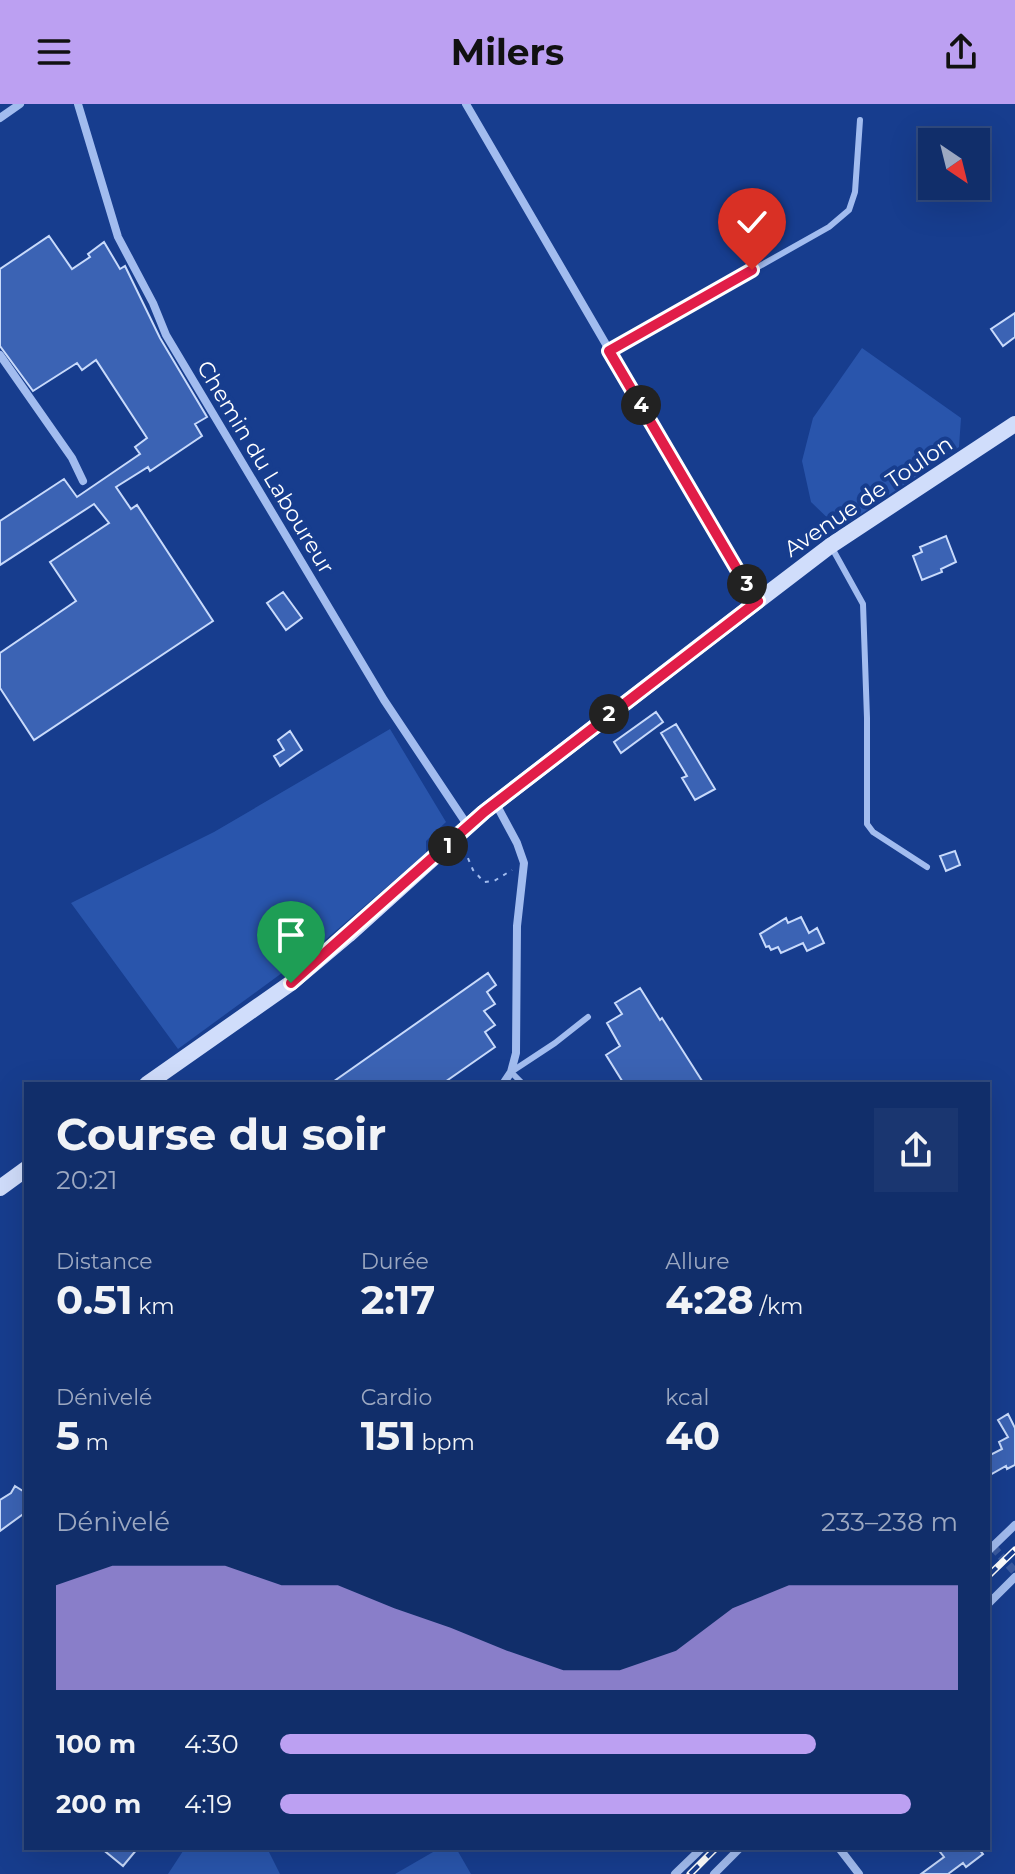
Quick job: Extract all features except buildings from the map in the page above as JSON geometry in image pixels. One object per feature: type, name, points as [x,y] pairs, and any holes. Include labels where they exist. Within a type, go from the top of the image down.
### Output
[{"type":"main road","name":"Avenue de Toulon","points":[[150,1082],[291,983],[495,803],[830,546],[1015,424]]},
{"type":"main road","points":[[0,1188],[24,1170]]},
{"type":"street","points":[[0,118],[20,104]]},
{"type":"street","name":"Chemin du Laboureur","points":[[78,104],[118,237],[153,303],[166,335],[384,700],[469,827]]},
{"type":"street","points":[[466,104],[758,601]]},
{"type":"street","points":[[0,355],[72,458],[83,481]]},
{"type":"street","points":[[495,803],[517,843],[524,863],[517,926],[516,1053],[511,1072],[504,1082]]},
{"type":"street","points":[[990,1549],[1015,1525]]},
{"type":"street","points":[[990,1602],[1015,1577]]},
{"type":"street","points":[[675,1874],[700,1850]]},
{"type":"street","points":[[714,1874],[738,1850]]},
{"type":"street","points":[[841,1850],[859,1874]]},
{"type":"lane","points":[[609,351],[829,227],[849,210],[855,192],[860,120]]},
{"type":"lane","points":[[830,546],[863,604],[867,824],[873,832],[927,867]]},
{"type":"lane","points":[[521,1082],[511,1072],[588,1017]]},
{"type":"path","points":[[456,839],[468,854],[473,870],[484,882],[494,881],[524,863]]},
{"type":"shaded area","points":[[862,348],[961,418],[959,447],[839,529],[811,502],[802,461],[813,418]]},
{"type":"shaded area","points":[[390,729],[446,822],[426,841],[426,853],[316,948],[178,1049],[71,903],[214,832]]},
{"type":"shaded area","points":[[184,1850],[268,1850],[280,1874],[168,1874]]},
{"type":"shaded area","points":[[437,1850],[457,1850],[471,1874],[395,1874]]},
{"type":"tunnel","points":[[993,1547],[1015,1572]]},
{"type":"railway","points":[[990,1574],[1015,1550]]},
{"type":"railway","points":[[690,1874],[714,1850]]},
{"type":"route","points":[[291,983],[484,812],[758,601],[609,351],[752,270]]}]
